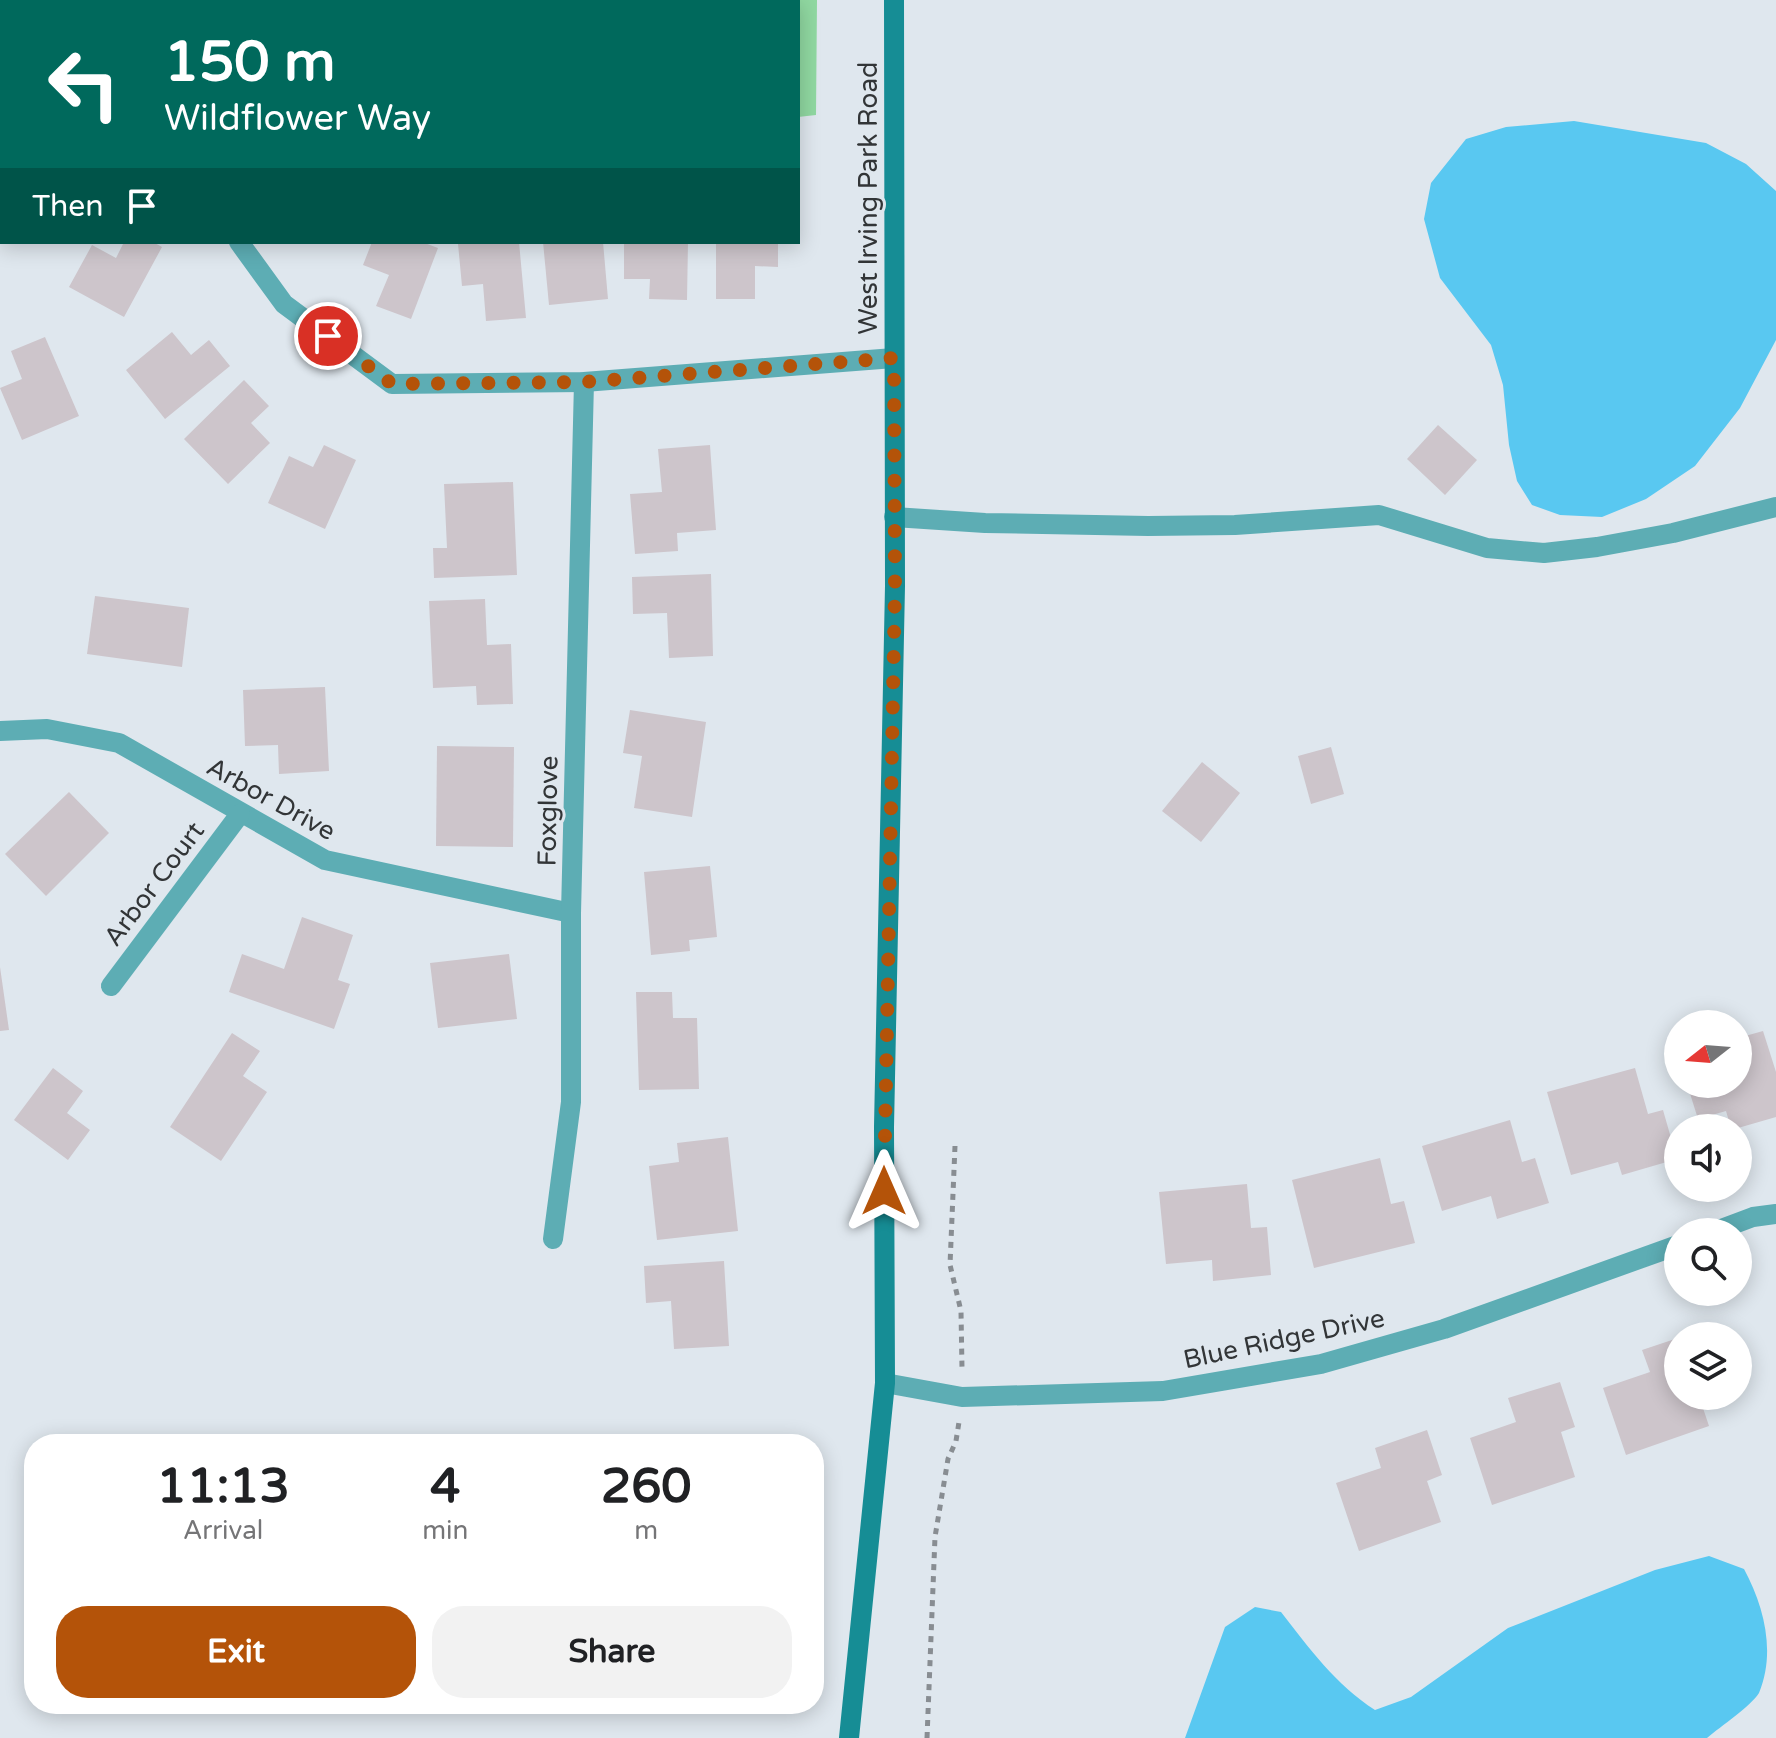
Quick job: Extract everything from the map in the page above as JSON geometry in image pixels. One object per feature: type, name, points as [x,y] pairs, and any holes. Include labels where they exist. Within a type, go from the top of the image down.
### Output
[{"type":"main road","name":"West Irving Park Road","points":[[849,1738],[885,1383],[884,1127],[894,517],[894,0]]},
{"type":"street","points":[[240,244],[284,304],[392,384],[584,382],[894,358]]},
{"type":"street","name":"Foxglove","points":[[553,1239],[571,1102],[571,913],[584,382]]},
{"type":"street","points":[[894,517],[977,523],[1148,526],[1235,525],[1379,515],[1487,548],[1544,553],[1628,542],[1736,519],[1776,507]]},
{"type":"street","name":"Arbor Drive","points":[[0,731],[47,729],[119,743],[325,860],[571,913]]},
{"type":"street","name":"Arbor Court","points":[[111,986],[240,814]]},
{"type":"street","points":[[1750,1218],[1776,1214]]},
{"type":"street","name":"Blue Ridge Drive","points":[[885,1383],[962,1397],[1163,1391],[1321,1364],[1444,1329],[1664,1250]]},
{"type":"path","points":[[927,1738],[935,1537],[962,1397],[961,1311],[950,1265],[955,1146]]},
{"type":"green space","points":[[800,0],[817,0],[816,115],[800,117]]},
{"type":"water","points":[[1574,121],[1706,143],[1746,164],[1776,191],[1776,340],[1740,408],[1695,466],[1646,499],[1602,517],[1560,515],[1532,505],[1517,481],[1509,445],[1503,385],[1491,345],[1440,278],[1424,219],[1431,183],[1466,139],[1506,127]]},
{"type":"water","points":[[1709,1556],[1744,1569],[1762,1614],[1767,1662],[1759,1693],[1707,1738],[1185,1738],[1225,1627],[1255,1607],[1281,1612],[1336,1677],[1375,1710],[1411,1697],[1508,1628],[1655,1570]]},
{"type":"building","points":[[123,244],[157,244],[162,247],[124,317],[69,287],[92,245],[116,258]]},
{"type":"building","points":[[371,244],[427,244],[438,248],[411,319],[376,306],[389,275],[363,265]]},
{"type":"building","points":[[458,244],[519,244],[526,318],[486,321],[483,284],[462,286]]},
{"type":"building","points":[[543,244],[603,244],[608,299],[549,305]]},
{"type":"building","points":[[624,244],[688,244],[687,300],[649,299],[650,279],[624,279]]},
{"type":"building","points":[[716,244],[778,244],[778,267],[755,266],[755,299],[716,299]]},
{"type":"building","points":[[172,332],[191,355],[209,340],[230,366],[165,419],[126,370]]},
{"type":"building","points":[[45,337],[79,416],[22,440],[0,388],[22,379],[11,351]]},
{"type":"building","points":[[244,380],[269,406],[251,423],[270,443],[228,484],[184,439]]},
{"type":"building","points":[[1438,425],[1477,460],[1445,495],[1407,459]]},
{"type":"building","points":[[324,445],[356,460],[325,529],[268,503],[289,456],[313,467]]},
{"type":"building","points":[[710,445],[716,530],[677,533],[678,551],[635,554],[630,494],[662,492],[658,449]]},
{"type":"building","points":[[513,482],[517,575],[434,578],[433,548],[447,548],[444,484]]},
{"type":"building","points":[[711,574],[713,656],[669,658],[667,613],[633,614],[632,577]]},
{"type":"building","points":[[95,596],[189,608],[182,667],[87,654]]},
{"type":"building","points":[[485,599],[487,645],[511,644],[513,704],[477,705],[476,686],[433,688],[429,601]]},
{"type":"building","points":[[325,687],[329,771],[279,774],[278,745],[245,746],[243,690]]},
{"type":"building","points":[[630,710],[706,722],[692,817],[634,808],[642,756],[623,753]]},
{"type":"building","points":[[437,746],[514,747],[513,847],[436,846]]},
{"type":"building","points":[[1331,747],[1344,794],[1311,804],[1298,756]]},
{"type":"building","points":[[1202,762],[1240,793],[1201,842],[1162,811]]},
{"type":"building","points":[[69,792],[109,833],[46,896],[5,854]]},
{"type":"building","points":[[710,866],[717,937],[689,940],[690,951],[651,955],[644,872]]},
{"type":"building","points":[[302,917],[353,935],[338,980],[350,984],[334,1029],[229,992],[242,954],[284,969]]},
{"type":"building","points":[[509,954],[517,1019],[438,1028],[430,963]]},
{"type":"building","points":[[0,967],[9,1030],[0,1031]]},
{"type":"building","points":[[636,992],[672,992],[673,1018],[697,1018],[699,1089],[639,1090]]},
{"type":"building","points":[[1763,1031],[1776,1072],[1776,1117],[1752,1124],[1752,1114],[1727,1114],[1726,1111],[1696,1114],[1691,1098],[1752,1098],[1752,1034]]},
{"type":"building","points":[[232,1033],[260,1051],[243,1076],[267,1092],[221,1161],[170,1127]]},
{"type":"building","points":[[53,1068],[83,1091],[67,1113],[90,1130],[68,1160],[14,1120]]},
{"type":"building","points":[[1635,1068],[1648,1114],[1663,1110],[1664,1163],[1622,1175],[1618,1162],[1571,1175],[1547,1092]]},
{"type":"building","points":[[1510,1120],[1522,1162],[1535,1158],[1549,1203],[1497,1219],[1491,1196],[1442,1211],[1422,1146]]},
{"type":"building","points":[[728,1137],[738,1231],[657,1240],[649,1166],[679,1162],[677,1143]]},
{"type":"building","points":[[1380,1158],[1391,1204],[1404,1201],[1415,1243],[1314,1268],[1292,1180]]},
{"type":"building","points":[[1247,1184],[1251,1228],[1267,1227],[1271,1275],[1213,1281],[1212,1260],[1166,1264],[1159,1192]]},
{"type":"building","points":[[724,1261],[729,1346],[674,1349],[671,1301],[646,1303],[644,1266]]},
{"type":"building","points":[[1664,1343],[1664,1410],[1704,1410],[1709,1426],[1626,1455],[1603,1388],[1650,1372],[1642,1350]]},
{"type":"building","points":[[1560,1382],[1575,1427],[1561,1432],[1575,1477],[1492,1505],[1470,1438],[1516,1422],[1508,1398]]},
{"type":"building","points":[[1427,1430],[1442,1475],[1427,1481],[1441,1522],[1359,1551],[1336,1483],[1381,1468],[1375,1448]]},
{"type":"route","points":[[328,336],[392,384],[584,382],[894,358],[895,586],[884,1191]]}]
